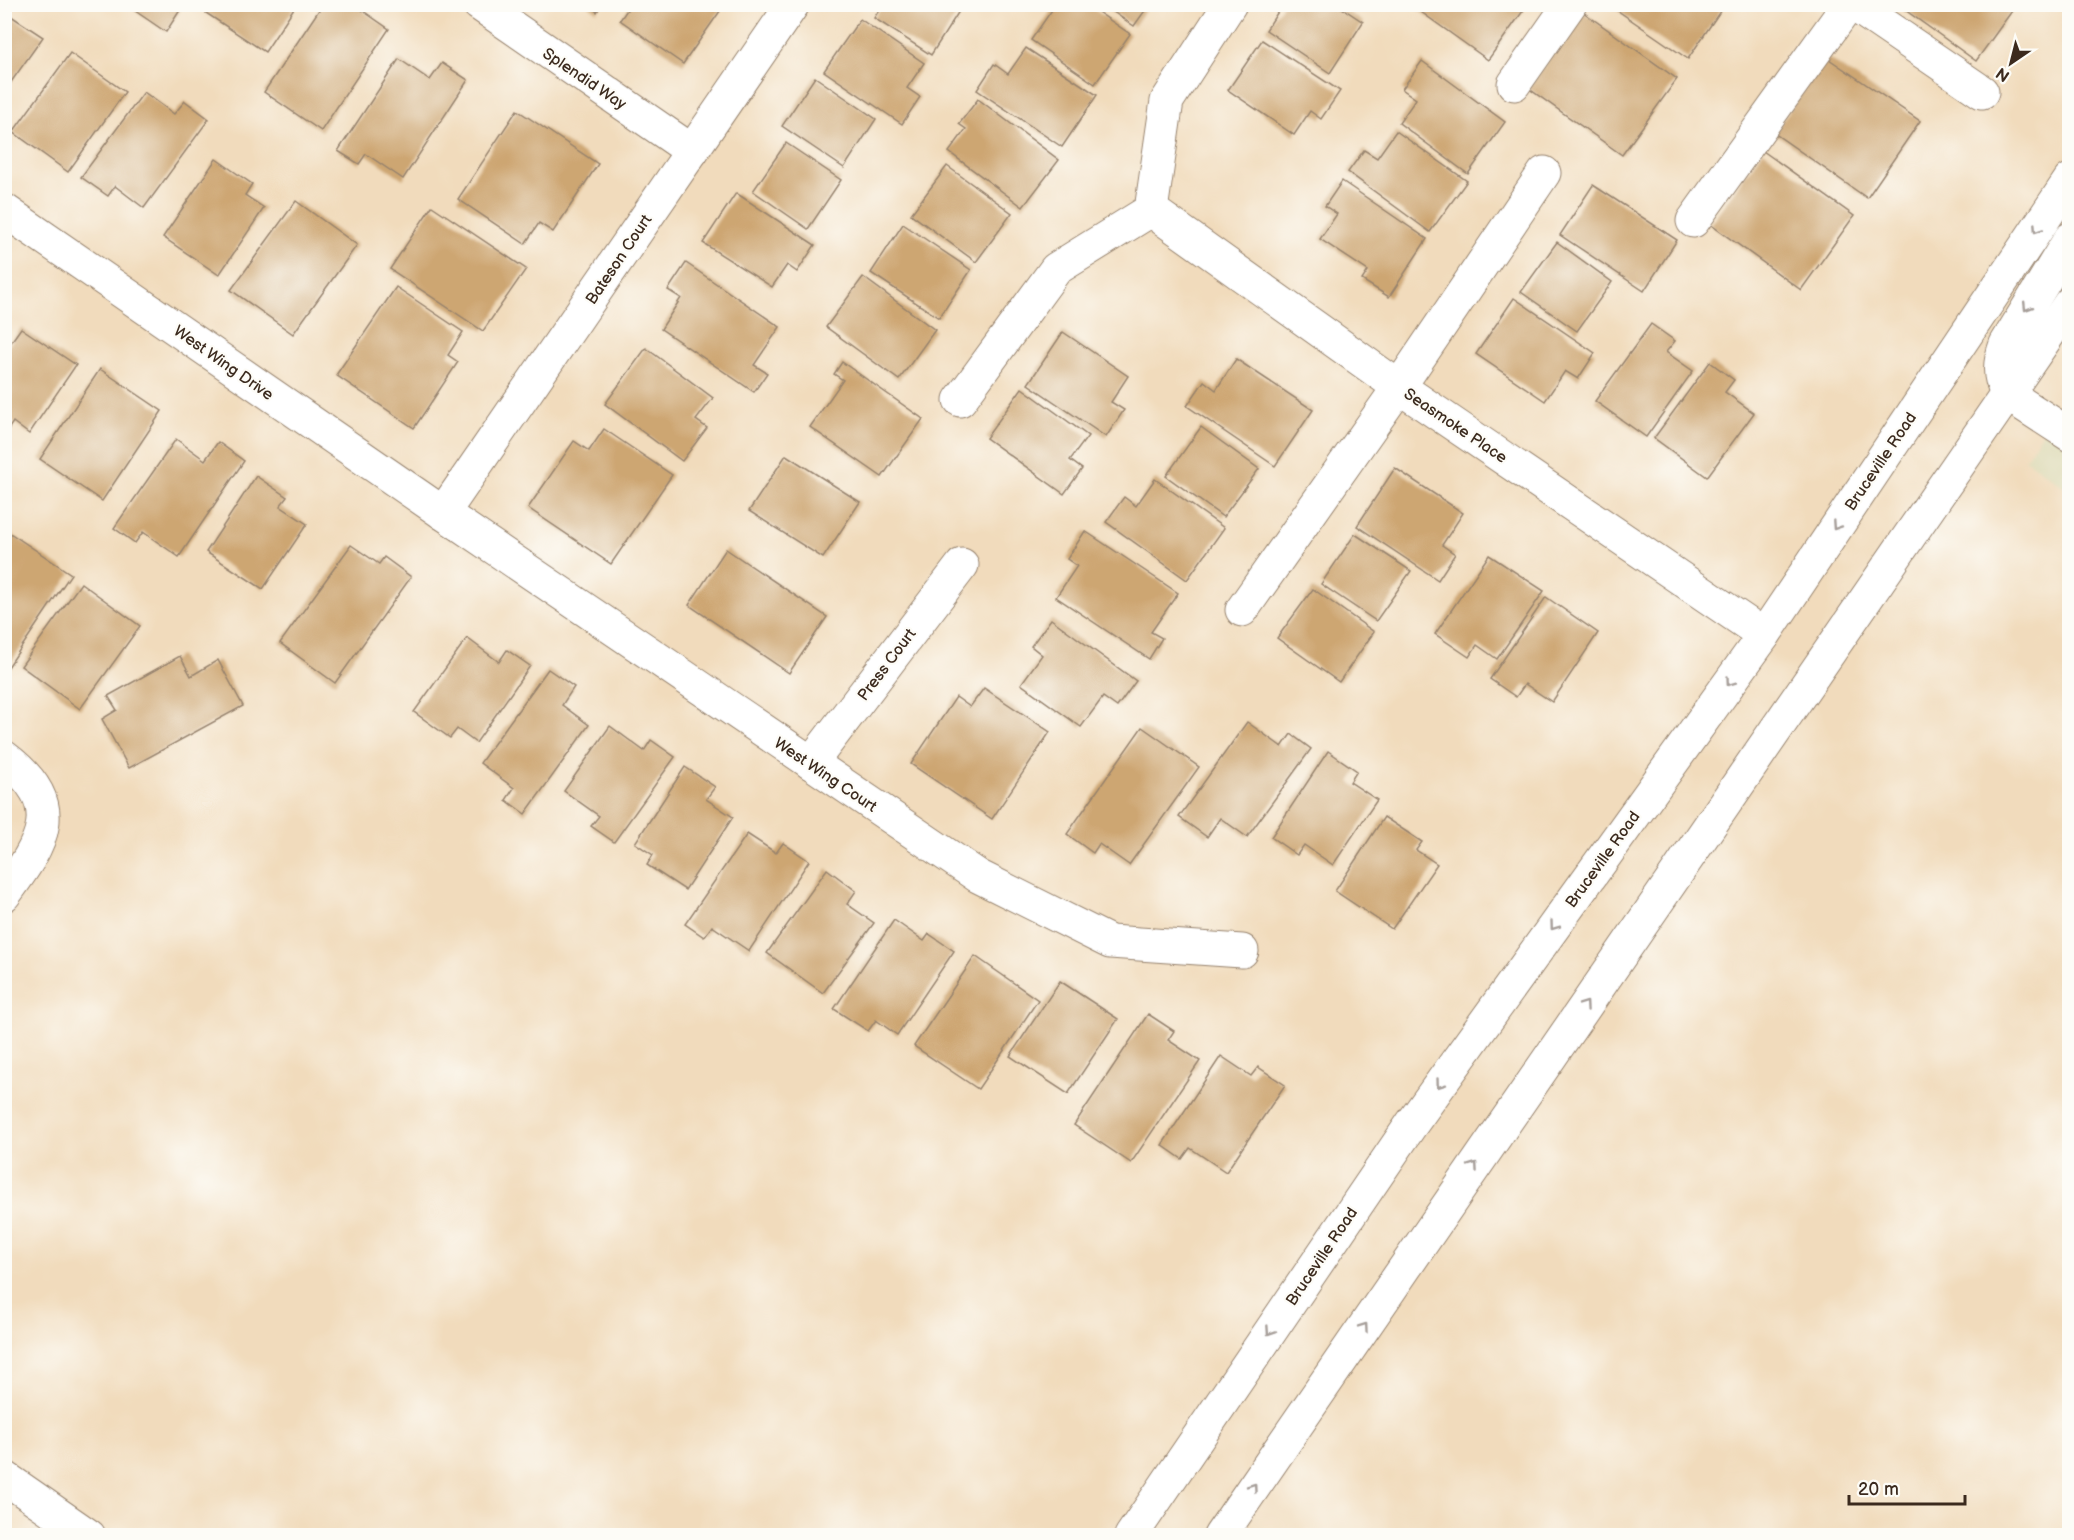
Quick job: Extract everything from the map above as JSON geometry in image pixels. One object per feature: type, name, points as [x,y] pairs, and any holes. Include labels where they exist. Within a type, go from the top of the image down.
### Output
[{"type":"street","name":"Splendid Way","points":[[479,4],[692,151]]},
{"type":"street","name":"Bateson Court","points":[[442,513],[793,4]]},
{"type":"street","points":[[960,400],[1056,269],[1151,210],[1167,102],[1230,4]]},
{"type":"street","points":[[1514,84],[1570,4]]},
{"type":"street","points":[[1693,221],[1851,4],[1982,92]]},
{"type":"street","points":[[1242,610],[1400,387],[1544,173]]},
{"type":"street","name":"Bruceville Road","points":[[1131,1536],[1411,1125],[1764,635],[2070,180]]},
{"type":"street","name":"West Wing Drive","points":[[4,210],[442,513]]},
{"type":"street","name":"Seasmoke Place","points":[[1151,210],[1400,387],[1764,635]]},
{"type":"street","points":[[2070,239],[2006,344],[2000,358],[1999,378],[2007,394],[2070,435]]},
{"type":"street","points":[[1220,1536],[2070,303]]},
{"type":"street","name":"West Wing Court","points":[[442,513],[978,876],[1110,942],[1242,951]]},
{"type":"street","name":"Press Court","points":[[811,763],[962,565]]},
{"type":"street","points":[[4,757],[24,771],[42,799],[43,828],[33,856],[4,895]]},
{"type":"street","points":[[4,1477],[89,1536]]},
{"type":"shaded area","points":[[2069,398],[2069,490],[2025,459],[2055,414]]},
{"type":"building","points":[[125,4],[184,4],[166,32]]},
{"type":"building","points":[[323,4],[353,4],[389,29],[321,131],[264,92]]},
{"type":"building","points":[[587,4],[602,4],[597,12]]},
{"type":"building","points":[[631,4],[725,4],[683,64],[620,20]]},
{"type":"building","points":[[883,4],[963,5],[931,55],[874,18]]},
{"type":"building","points":[[1056,4],[1086,4],[1130,34],[1095,84],[1031,40]]},
{"type":"building","points":[[1283,4],[1336,4],[1363,22],[1330,73],[1266,30]]},
{"type":"building","points":[[1410,4],[1528,4],[1488,60]]},
{"type":"building","points":[[1608,4],[1725,4],[1688,59]]},
{"type":"building","points":[[1903,4],[2017,4],[1976,61],[1901,7]]},
{"type":"building","points":[[212,5],[296,5],[265,52],[206,13]]},
{"type":"building","points":[[1103,5],[1149,5],[1134,26]]},
{"type":"building","points":[[1583,12],[1677,79],[1622,155],[1528,88]]},
{"type":"building","points":[[4,13],[43,37],[4,92]]},
{"type":"building","points":[[860,19],[924,63],[907,88],[920,97],[902,124],[824,71]]},
{"type":"building","points":[[1262,40],[1340,91],[1321,119],[1310,111],[1294,135],[1228,90]]},
{"type":"building","points":[[1026,48],[1097,95],[1062,147],[977,90],[994,64],[1008,74]]},
{"type":"building","points":[[70,53],[125,92],[68,172],[13,132]]},
{"type":"building","points":[[1826,57],[1920,121],[1867,198],[1774,133]]},
{"type":"building","points":[[399,59],[430,80],[442,63],[468,80],[403,179],[366,154],[359,164],[338,151]]},
{"type":"building","points":[[1422,61],[1505,122],[1468,174],[1399,123],[1416,99],[1402,89]]},
{"type":"building","points":[[815,77],[876,119],[844,168],[782,126]]},
{"type":"building","points":[[144,92],[174,114],[185,101],[209,119],[144,208],[115,186],[108,196],[81,177]]},
{"type":"building","points":[[978,99],[1059,160],[1023,207],[949,152],[966,129],[959,124]]},
{"type":"building","points":[[517,110],[598,164],[553,232],[539,223],[525,244],[458,199]]},
{"type":"building","points":[[1396,131],[1467,181],[1430,232],[1348,172],[1364,150],[1377,158]]},
{"type":"building","points":[[786,143],[841,180],[808,229],[753,191]]},
{"type":"building","points":[[1763,151],[1854,216],[1801,290],[1710,224]]},
{"type":"building","points":[[216,159],[252,184],[245,195],[264,208],[219,275],[163,237]]},
{"type":"building","points":[[947,166],[1012,213],[976,262],[911,214]]},
{"type":"building","points":[[1342,181],[1427,239],[1389,297],[1362,280],[1368,271],[1320,239],[1337,214],[1325,206]]},
{"type":"building","points":[[1593,185],[1677,240],[1644,291],[1560,235]]},
{"type":"building","points":[[736,193],[815,245],[797,272],[787,265],[772,287],[703,243]]},
{"type":"building","points":[[296,201],[357,245],[293,334],[231,290]]},
{"type":"building","points":[[432,206],[526,269],[483,331],[390,269]]},
{"type":"building","points":[[903,224],[971,270],[939,318],[871,273]]},
{"type":"building","points":[[1557,242],[1612,282],[1577,331],[1521,292]]},
{"type":"building","points":[[686,263],[780,327],[754,365],[767,373],[754,392],[661,329],[681,298],[668,290]]},
{"type":"building","points":[[863,277],[935,330],[899,380],[826,327]]},
{"type":"building","points":[[396,287],[463,332],[448,355],[458,362],[414,428],[336,375]]},
{"type":"building","points":[[1514,298],[1595,353],[1578,379],[1565,371],[1545,401],[1476,354]]},
{"type":"building","points":[[1651,324],[1675,341],[1666,352],[1693,371],[1646,437],[1595,401]]},
{"type":"building","points":[[21,328],[76,365],[29,434],[13,422],[7,431],[4,429],[4,352]]},
{"type":"building","points":[[1063,332],[1128,376],[1111,402],[1124,410],[1106,437],[1028,384]]},
{"type":"building","points":[[646,348],[713,398],[696,420],[707,428],[682,461],[605,404]]},
{"type":"building","points":[[1236,359],[1313,410],[1275,466],[1187,406],[1204,381],[1216,390]]},
{"type":"building","points":[[842,362],[923,419],[882,477],[810,427],[843,380],[834,374]]},
{"type":"building","points":[[1710,362],[1734,380],[1725,392],[1754,413],[1707,477],[1654,438]]},
{"type":"building","points":[[100,369],[162,411],[102,501],[40,459]]},
{"type":"building","points":[[1022,388],[1088,436],[1070,460],[1082,469],[1064,494],[986,438]]},
{"type":"building","points":[[1201,427],[1259,469],[1223,517],[1166,476]]},
{"type":"building","points":[[604,429],[672,475],[611,564],[528,508],[574,441],[589,451]]},
{"type":"building","points":[[176,439],[205,460],[218,442],[244,461],[179,557],[143,532],[135,543],[114,528]]},
{"type":"building","points":[[786,455],[860,502],[823,558],[749,511]]},
{"type":"building","points":[[1395,468],[1463,513],[1442,545],[1455,554],[1438,580],[1357,526]]},
{"type":"building","points":[[256,476],[287,497],[280,506],[307,524],[263,589],[206,552]]},
{"type":"building","points":[[1155,479],[1224,528],[1187,580],[1106,522],[1124,497],[1136,506]]},
{"type":"building","points":[[1085,531],[1178,593],[1151,632],[1162,638],[1149,659],[1056,597],[1077,566],[1067,559]]},
{"type":"building","points":[[10,533],[71,574],[6,670],[4,541]]},
{"type":"building","points":[[1355,534],[1411,571],[1376,621],[1321,584]]},
{"type":"building","points":[[351,545],[379,564],[384,557],[411,577],[335,683],[280,643]]},
{"type":"building","points":[[726,549],[827,617],[789,673],[689,605]]},
{"type":"building","points":[[1489,555],[1544,591],[1497,659],[1477,645],[1469,657],[1435,634]]},
{"type":"building","points":[[81,583],[140,626],[80,709],[21,666]]},
{"type":"building","points":[[1313,589],[1374,632],[1339,682],[1277,638]]},
{"type":"building","points":[[1546,597],[1598,633],[1552,702],[1525,684],[1516,697],[1490,679]]},
{"type":"building","points":[[1051,619],[1136,681],[1117,707],[1103,697],[1081,727],[1021,684],[1042,655],[1031,646]]},
{"type":"building","points":[[467,638],[499,662],[507,650],[530,666],[476,743],[457,729],[450,738],[414,712]]},
{"type":"building","points":[[180,656],[191,676],[218,660],[243,706],[129,768],[102,719],[117,710],[108,696]]},
{"type":"building","points":[[548,669],[574,687],[562,705],[589,725],[525,814],[506,800],[514,788],[480,763]]},
{"type":"building","points":[[984,688],[1050,732],[992,819],[911,764],[956,697],[970,707]]},
{"type":"building","points":[[1247,722],[1282,747],[1291,734],[1311,749],[1247,837],[1220,818],[1207,837],[1179,817]]},
{"type":"building","points":[[610,726],[644,751],[651,740],[675,757],[614,842],[591,826],[599,816],[564,791]]},
{"type":"building","points":[[1142,727],[1199,767],[1129,865],[1099,844],[1093,853],[1067,834]]},
{"type":"building","points":[[1328,751],[1357,771],[1350,782],[1377,800],[1333,865],[1304,845],[1297,855],[1271,837]]},
{"type":"building","points":[[685,767],[715,787],[706,799],[733,817],[685,890],[647,865],[653,855],[635,843]]},
{"type":"building","points":[[1384,817],[1422,842],[1416,850],[1437,864],[1392,929],[1335,891]]},
{"type":"building","points":[[747,834],[776,853],[783,843],[809,861],[749,951],[712,926],[704,937],[685,924]]},
{"type":"building","points":[[827,869],[856,891],[847,904],[874,923],[823,993],[767,953]]},
{"type":"building","points":[[894,920],[924,941],[929,934],[954,951],[897,1035],[876,1020],[868,1031],[834,1009]]},
{"type":"building","points":[[975,956],[1038,1000],[978,1089],[914,1046]]},
{"type":"building","points":[[1060,981],[1118,1019],[1068,1094],[1010,1056]]},
{"type":"building","points":[[1148,1014],[1174,1031],[1168,1040],[1200,1061],[1131,1163],[1074,1125]]},
{"type":"building","points":[[1221,1056],[1251,1076],[1258,1067],[1285,1085],[1226,1172],[1190,1148],[1182,1159],[1162,1145]]}]
